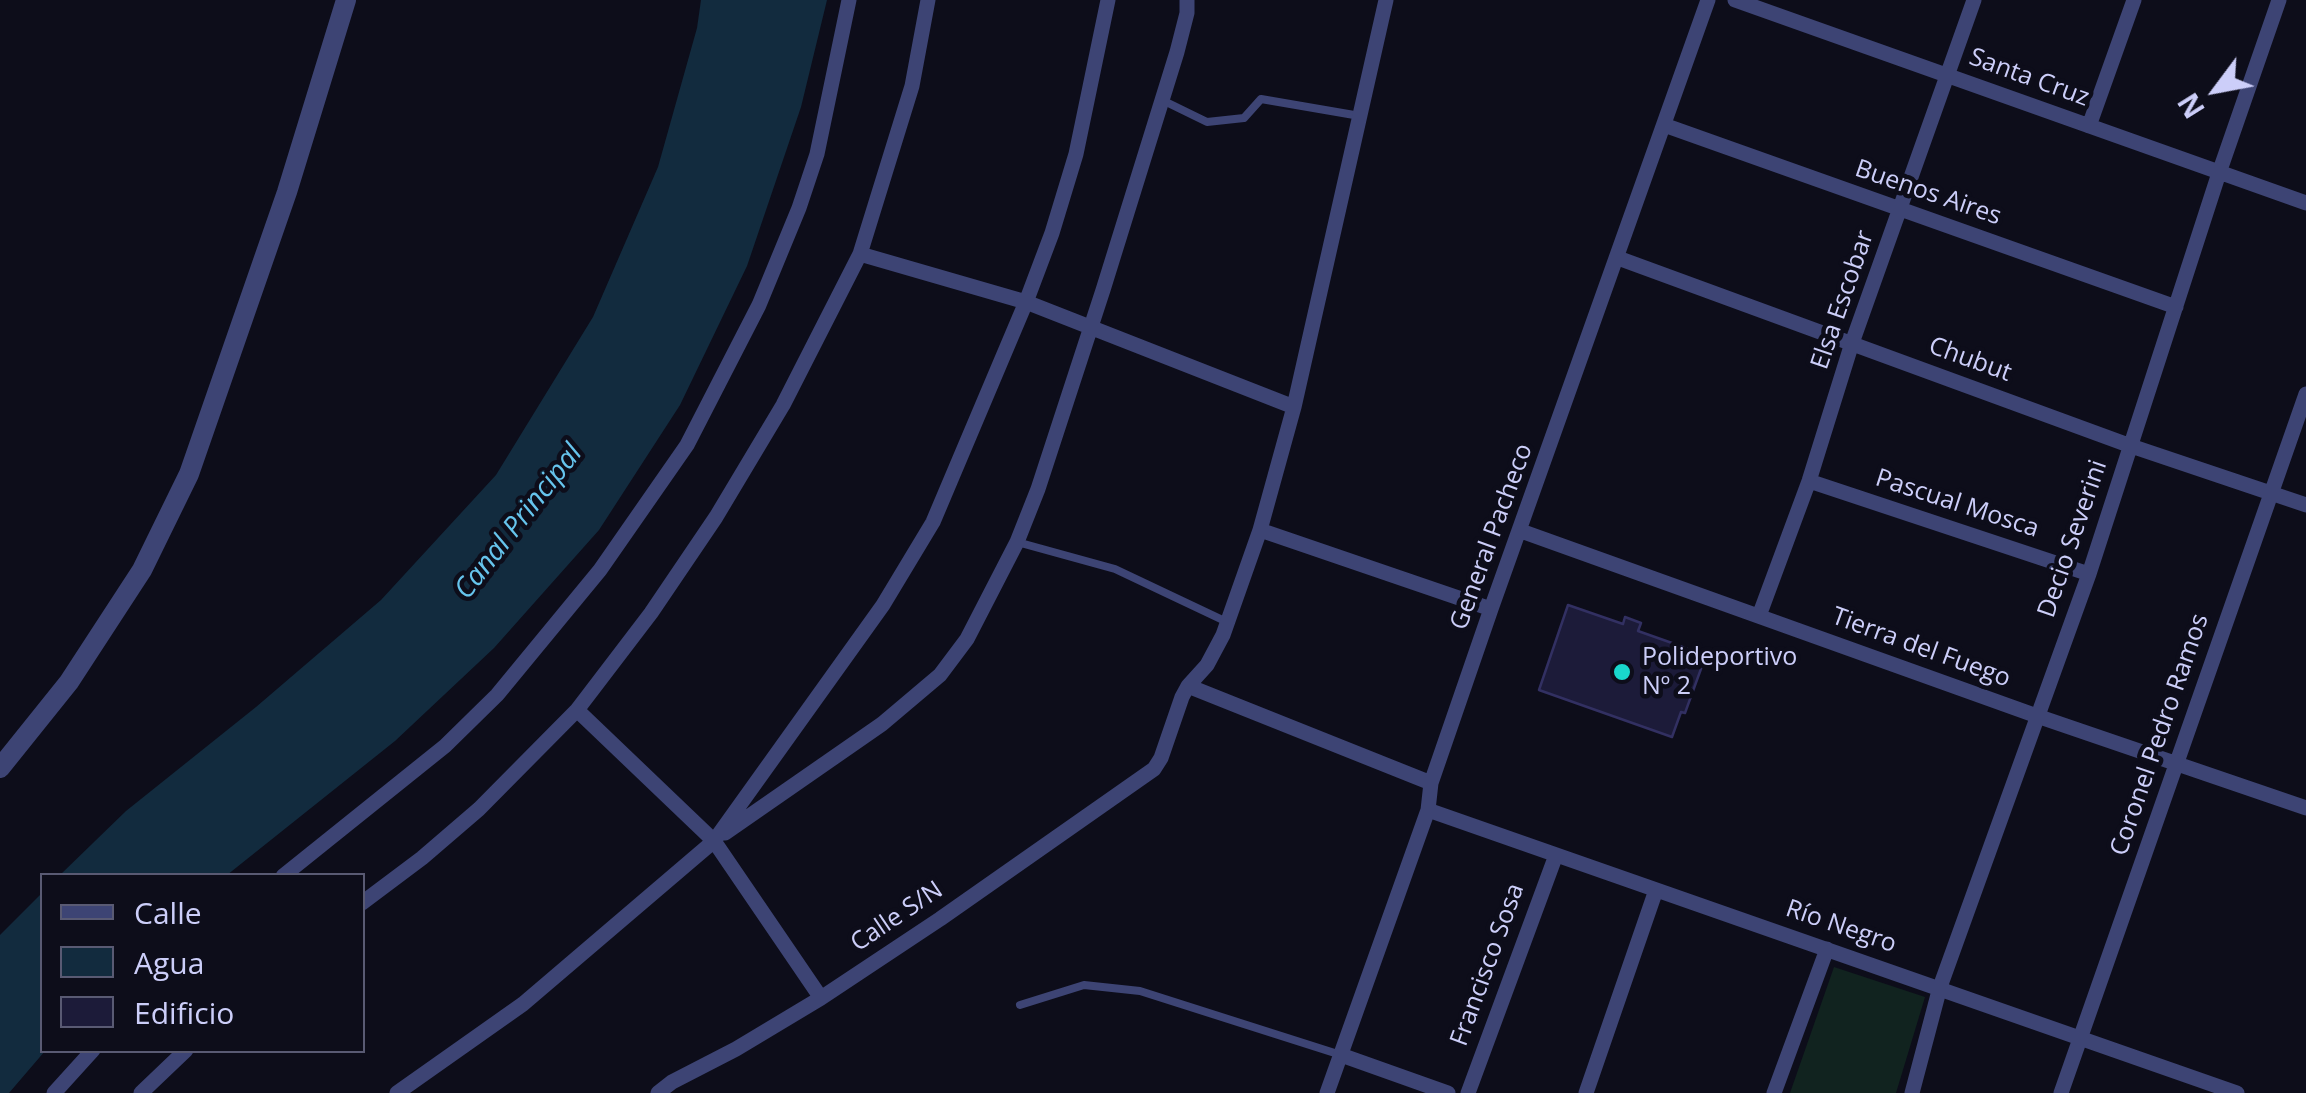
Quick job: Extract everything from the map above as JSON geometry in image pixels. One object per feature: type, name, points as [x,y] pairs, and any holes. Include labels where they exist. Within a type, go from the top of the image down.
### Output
[{"type":"street","points":[[0,768],[69,682],[132,586],[189,474],[288,192],[346,0]]},
{"type":"street","points":[[287,873],[445,746],[497,695],[600,570],[687,445],[759,305],[799,208],[817,154],[849,0]]},
{"type":"street","points":[[365,901],[479,809],[577,710],[716,517],[784,405],[860,254],[912,86],[928,0]]},
{"type":"street","points":[[714,841],[883,604],[946,493],[1052,233],[1076,154],[1108,0]]},
{"type":"street","points":[[397,1093],[524,1004],[714,841],[882,724],[940,674],[967,638],[1017,542],[1038,489],[1162,100],[1187,0]]},
{"type":"street","points":[[1386,0],[1294,407],[1260,530],[1228,622],[1214,652],[1188,686],[1432,783]]},
{"type":"street","name":"General Pacheco","points":[[1327,1093],[1428,810],[1432,783],[1492,610],[1708,0]]},
{"type":"street","name":"Santa Cruz","points":[[1735,0],[2306,203]]},
{"type":"street","name":"Elsa Escobar","points":[[1759,616],[1974,0]]},
{"type":"street","points":[[2089,126],[2134,0]]},
{"type":"street","name":"Decio Severini","points":[[1912,1093],[1940,988],[2089,574],[2279,0]]},
{"type":"street","name":"Buenos Aires","points":[[1664,126],[2176,307]]},
{"type":"street","points":[[860,254],[1026,302],[1294,407]]},
{"type":"street","name":"Chubut","points":[[1618,258],[2131,446],[2306,505]]},
{"type":"street","name":"Coronel Pedro Ramos","points":[[2060,1093],[2306,394]]},
{"type":"street","name":"Pascual Mosca","points":[[1809,480],[2089,574]]},
{"type":"street","points":[[1260,530],[1492,610]]},
{"type":"street","name":"Tierra del Fuego","points":[[1521,531],[2306,808]]},
{"type":"street","name":"Calle S/N","points":[[658,1093],[821,998],[1154,769],[1188,686]]},
{"type":"street","points":[[577,710],[714,841],[821,998]]},
{"type":"street","name":"Río Negro","points":[[1428,810],[2237,1093]]},
{"type":"street","name":"Francisco Sosa","points":[[1468,1093],[1556,855]]},
{"type":"street","points":[[1586,1093],[1656,890]]},
{"type":"street","points":[[1774,1093],[1827,950]]},
{"type":"street","points":[[54,1093],[91,1053]]},
{"type":"street","points":[[141,1093],[183,1053]]},
{"type":"street","points":[[1342,1055],[1448,1093]]},
{"type":"lane","points":[[1162,100],[1207,122],[1244,118],[1261,99],[1360,116]]},
{"type":"lane","points":[[1017,542],[1115,569],[1228,622]]},
{"type":"lane","points":[[1020,1005],[1084,986],[1140,991],[1342,1055]]},
{"type":"green space","points":[[1834,967],[1925,997],[1896,1093],[1790,1093]]},
{"type":"water","name":"Canal Principal","points":[[701,0],[827,0],[801,107],[747,266],[680,405],[599,530],[494,648],[395,741],[230,873],[62,873],[126,811],[381,600],[496,475],[593,317],[658,167],[697,28]]},
{"type":"water","points":[[40,895],[40,1053],[43,1053],[9,1093],[0,1093],[0,935]]},
{"type":"building","name":"Polideportivo Nº 2","points":[[1568,605],[1623,624],[1625,617],[1641,623],[1638,631],[1706,655],[1672,737],[1539,690]]},
{"type":"place","name":"Polideportivo Nº 2","points":[[1622,672]]}]
